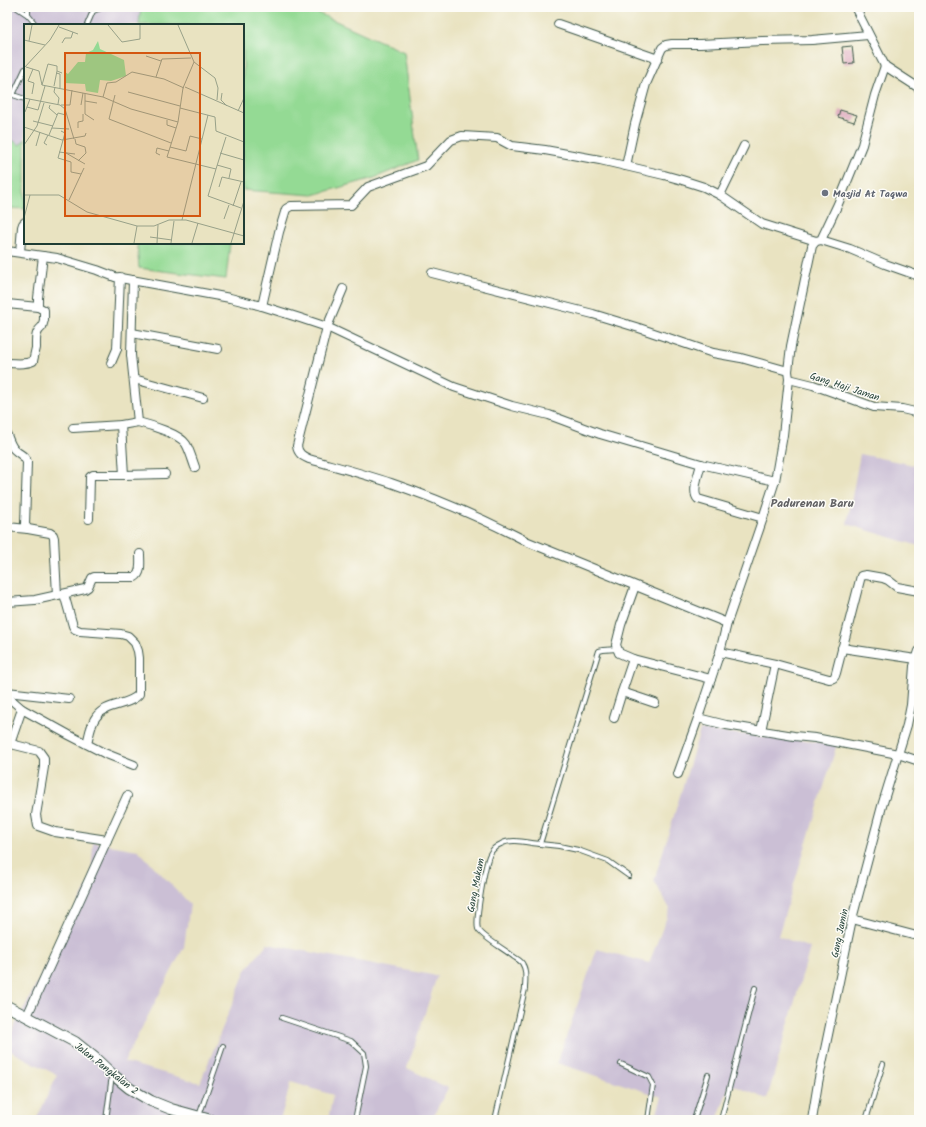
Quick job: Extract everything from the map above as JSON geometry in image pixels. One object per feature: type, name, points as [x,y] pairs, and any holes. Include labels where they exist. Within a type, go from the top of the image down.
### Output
[{"type":"street","points":[[854,7],[884,66],[919,88]]},
{"type":"street","points":[[558,24],[658,58]]},
{"type":"street","points":[[626,166],[635,124],[646,84],[662,48],[666,45],[812,40],[868,35]]},
{"type":"street","points":[[678,774],[720,652],[728,623],[775,481],[783,435],[791,346],[812,246],[818,241],[838,204],[862,145],[884,66]]},
{"type":"street","points":[[262,306],[279,232],[286,209],[292,206],[351,205],[368,187],[426,166],[451,140],[462,136],[497,138],[512,146],[545,150],[626,166],[682,180],[704,187],[720,195],[762,224],[850,249],[885,264],[919,276]]},
{"type":"street","points":[[720,195],[744,146]]},
{"type":"street","points":[[20,252],[22,227],[24,223]]},
{"type":"street","points":[[7,251],[64,260],[120,277],[230,298],[262,306],[327,327],[454,387],[512,406],[549,415],[600,434],[701,464],[775,481]]},
{"type":"street","points":[[38,307],[43,256]]},
{"type":"street","name":"Gang Haji Jaman","points":[[432,273],[593,314],[713,353],[741,358],[874,407],[902,409],[919,413]]},
{"type":"street","points":[[111,363],[118,349],[120,277]]},
{"type":"street","points":[[133,280],[131,355],[138,422]]},
{"type":"street","points":[[343,289],[327,327],[297,446],[302,456],[391,483],[438,500],[528,542],[728,623]]},
{"type":"street","points":[[7,304],[38,307],[44,310],[42,327],[38,330],[35,337],[36,349],[33,361],[19,364],[7,363]]},
{"type":"street","points":[[132,333],[218,349]]},
{"type":"street","points":[[134,379],[203,398]]},
{"type":"street","points":[[73,428],[138,422],[173,434],[181,439],[186,443],[195,467]]},
{"type":"street","points":[[121,424],[124,475]]},
{"type":"street","points":[[7,435],[16,451],[25,456],[27,462],[26,525],[28,528]]},
{"type":"street","points":[[701,464],[695,491],[698,499],[763,518]]},
{"type":"street","points":[[89,519],[90,477],[94,475],[165,474]]},
{"type":"street","points":[[7,527],[28,528],[53,535],[60,595],[75,629],[80,631],[121,634],[128,636],[135,643],[138,651],[139,694],[134,699],[110,708],[95,717],[87,744]]},
{"type":"street","points":[[7,602],[35,600],[88,587],[93,577],[137,577],[139,573],[140,554]]},
{"type":"street","points":[[720,652],[775,664],[832,680],[835,676],[861,576],[866,575],[882,578],[888,580],[897,587],[919,591]]},
{"type":"street","points":[[635,586],[621,625],[616,645],[619,653],[633,660],[711,679]]},
{"type":"street","points":[[842,648],[916,659]]},
{"type":"street","name":"Gang Jamin","points":[[812,1120],[818,1083],[852,920],[867,861],[907,725],[916,682],[916,659],[919,651]]},
{"type":"street","points":[[614,718],[633,660]]},
{"type":"street","points":[[761,731],[775,664]]},
{"type":"street","points":[[7,692],[69,699]]},
{"type":"street","points":[[622,692],[655,703]]},
{"type":"street","points":[[7,696],[22,709],[104,753],[134,765]]},
{"type":"street","points":[[22,709],[8,743],[39,751],[44,758],[44,767],[36,815],[38,826],[55,832],[107,840]]},
{"type":"street","points":[[698,718],[726,725],[820,739],[898,754],[919,761]]},
{"type":"street","points":[[27,1016],[126,796]]},
{"type":"street","points":[[852,920],[913,935]]},
{"type":"street","name":"Jalan Pangkalan 2","points":[[7,1006],[75,1042],[96,1058],[128,1088],[151,1101],[211,1120]]},
{"type":"lane","points":[[16,7],[28,15],[35,24]]},
{"type":"lane","points":[[28,7],[28,15]]},
{"type":"lane","points":[[87,24],[92,9],[104,7]]},
{"type":"lane","points":[[13,95],[24,71]]},
{"type":"lane","points":[[7,92],[24,99]]},
{"type":"lane","points":[[617,649],[599,651],[540,844],[578,850],[608,861],[629,876]]},
{"type":"lane","name":"Gang Makam","points":[[495,1120],[525,989],[525,976],[522,962],[505,949],[485,937],[479,930],[477,921],[485,867],[489,855],[496,847],[507,841],[540,844]]},
{"type":"lane","points":[[721,1120],[755,988]]},
{"type":"lane","points":[[282,1018],[351,1041],[364,1053],[366,1066],[355,1120]]},
{"type":"lane","points":[[198,1117],[223,1046]]},
{"type":"lane","points":[[621,1064],[649,1077],[653,1085],[648,1120]]},
{"type":"lane","points":[[866,1120],[883,1064]]},
{"type":"lane","points":[[106,1120],[112,1074]]},
{"type":"lane","points":[[694,1120],[708,1075]]},
{"type":"shaded area","points":[[7,7],[141,7],[139,24],[24,24],[24,140],[20,145],[7,140]]},
{"type":"shaded area","points":[[919,448],[919,546],[847,524],[860,454],[914,465]]},
{"type":"shaded area","points":[[700,730],[837,744],[778,936],[810,948],[767,1099],[730,1084],[717,1120],[680,1120],[657,1113],[662,1097],[557,1063],[597,949],[649,963],[670,909],[654,881]]},
{"type":"shaded area","points":[[93,842],[138,850],[190,904],[184,947],[124,1062],[200,1083],[246,970],[267,944],[437,976],[407,1068],[448,1088],[431,1120],[328,1120],[333,1095],[291,1082],[280,1120],[36,1120],[57,1075],[7,1049],[7,1041],[91,879]]},
{"type":"green space","points":[[141,7],[305,7],[404,52],[418,160],[374,178],[313,195],[244,190],[244,24],[139,24]]},
{"type":"green space","points":[[7,137],[20,145],[24,140],[24,209],[7,208]]},
{"type":"green space","points":[[137,244],[230,244],[226,279],[139,268]]},
{"type":"building","points":[[852,46],[854,63],[844,64],[842,47]]},
{"type":"building","points":[[840,110],[857,115],[854,122],[838,117]]},
{"type":"place","name":"Masjid At Taqwa","points":[[825,193]]},
{"type":"district","name":"Padurenan Baru","points":[[812,503]]}]
